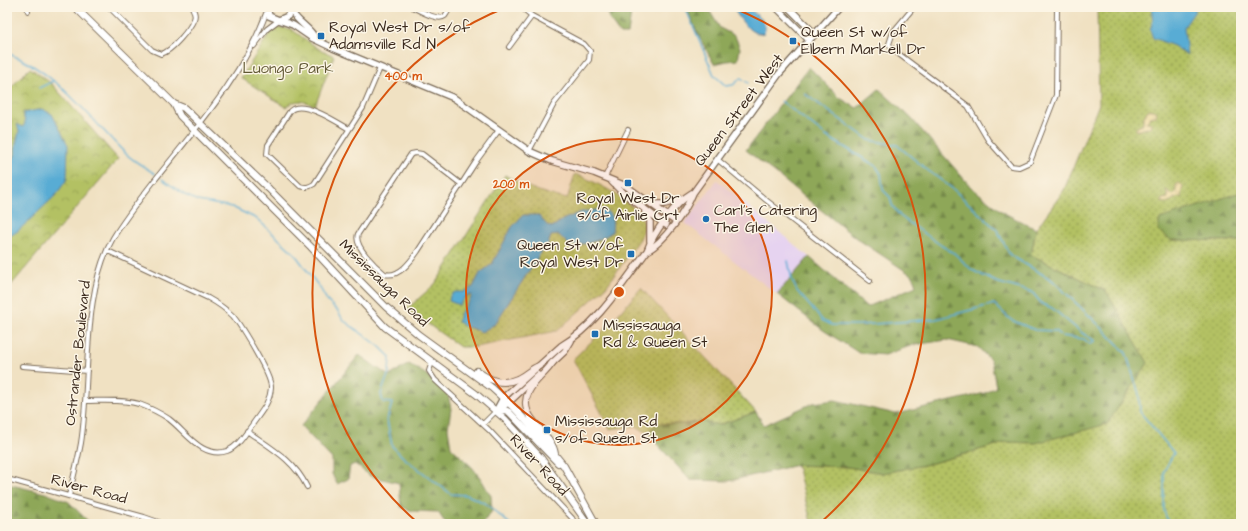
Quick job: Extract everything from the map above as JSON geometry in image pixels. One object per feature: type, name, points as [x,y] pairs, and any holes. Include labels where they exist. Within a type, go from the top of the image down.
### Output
[{"type":"main road","name":"Mississauga Road","points":[[76,7],[174,104],[180,116],[312,247],[385,327],[476,394],[496,411],[541,458],[588,524]]},
{"type":"main road","points":[[776,7],[809,40]]},
{"type":"main road","points":[[788,7],[815,34]]},
{"type":"main road","name":"Queen Street West","points":[[647,251],[656,246],[670,228],[717,159],[780,74],[839,7]]},
{"type":"main road","points":[[267,8],[272,18],[293,25],[312,38],[316,38],[380,68],[454,98],[529,151],[552,161],[605,177],[626,186],[675,221]]},
{"type":"main road","points":[[279,20],[286,18],[291,8]]},
{"type":"main road","points":[[291,8],[297,20],[316,38]]},
{"type":"main road","name":"Mississauga Road","points":[[174,104],[184,108],[199,124],[269,189],[386,307],[419,335],[503,398],[530,425],[556,455],[564,466],[596,524]]},
{"type":"main road","points":[[611,180],[622,192],[670,228]]},
{"type":"main road","name":"Queen Street West","points":[[496,411],[508,403],[565,351],[571,340],[617,291],[647,251],[650,242],[682,198],[693,193]]},
{"type":"main road","points":[[652,204],[664,204],[682,198]]},
{"type":"main road","points":[[643,208],[650,221],[650,242]]},
{"type":"main road","name":"Queen Street West","points":[[496,411],[503,398],[560,346],[571,340]]},
{"type":"main road","points":[[552,362],[546,372],[529,391],[526,403],[530,418],[554,446],[556,455]]},
{"type":"main road","points":[[461,366],[467,364],[488,379],[500,382],[517,379],[529,370],[539,366]]},
{"type":"main road","points":[[496,411],[505,410],[509,412],[555,461],[564,466]]},
{"type":"street","points":[[109,7],[152,50],[161,54],[169,51],[194,20],[194,12],[192,7]]},
{"type":"street","points":[[412,7],[434,17],[441,18],[446,14],[450,7]]},
{"type":"street","points":[[521,7],[532,16],[584,44],[589,49],[590,54],[589,60],[552,108],[529,151]]},
{"type":"street","points":[[914,7],[893,32],[889,44],[892,49],[968,106],[988,140],[1010,166],[1020,167],[1030,162],[1056,95],[1057,7]]},
{"type":"street","points":[[251,49],[262,26],[267,8]]},
{"type":"street","points":[[509,47],[532,16]]},
{"type":"street","points":[[251,49],[267,29],[279,20]]},
{"type":"street","name":"Ostrander Boulevard","points":[[69,496],[81,443],[86,371],[94,297],[99,272],[113,238],[137,204],[226,88],[251,49]]},
{"type":"street","points":[[349,129],[331,118],[301,106],[295,107],[290,111],[268,145],[267,154],[300,186],[309,187],[314,184],[349,129],[368,99],[380,68]]},
{"type":"street","points":[[461,184],[422,154],[416,152],[411,154],[358,234],[356,241],[359,247],[383,273],[394,275],[405,266],[415,255],[461,184],[499,130]]},
{"type":"street","points":[[605,177],[628,130]]},
{"type":"street","points":[[717,159],[766,200],[870,281]]},
{"type":"street","points":[[85,401],[118,401],[138,404],[160,413],[204,449],[215,453],[228,450],[237,444],[268,401],[271,386],[268,376],[258,357],[232,315],[208,298],[108,251]]},
{"type":"street","name":"River Road","points":[[432,362],[430,371],[435,380],[483,424],[572,518],[575,524]]},
{"type":"street","points":[[22,366],[86,371]]},
{"type":"street","points":[[483,424],[496,411]]},
{"type":"street","points":[[247,431],[286,458],[300,473],[307,487]]},
{"type":"street","name":"River Road","points":[[7,480],[144,517],[164,524]]},
{"type":"shaded area","points":[[717,180],[809,257],[777,294],[685,223]]},
{"type":"green space","points":[[606,7],[629,7],[631,13],[628,34],[620,34],[609,19]]},
{"type":"green space","points":[[686,7],[707,7],[720,28],[735,36],[740,48],[738,60],[714,64],[698,35]]},
{"type":"green space","points":[[1097,7],[1241,8],[1241,192],[1228,198],[1171,240],[1241,241],[1241,524],[808,524],[811,522],[797,465],[848,467],[883,473],[929,464],[1007,442],[1036,443],[1106,291],[1031,255],[1036,229],[1064,190],[1099,104]]},
{"type":"green space","name":"Luongo Park","points":[[277,27],[291,29],[319,49],[334,56],[315,106],[297,101],[286,107],[241,78],[271,31]]},
{"type":"green space","points":[[809,67],[840,98],[857,108],[879,89],[911,118],[971,187],[1004,213],[1036,229],[1031,255],[1106,291],[1148,363],[1107,424],[1036,443],[1007,442],[929,464],[883,473],[848,467],[797,465],[729,481],[690,480],[647,433],[657,424],[685,424],[700,421],[719,425],[756,412],[764,425],[813,403],[835,400],[896,414],[985,393],[996,387],[991,361],[978,347],[947,340],[913,345],[885,355],[859,353],[823,330],[777,294],[809,257],[867,307],[916,286],[913,276],[856,238],[746,150]]},
{"type":"green space","points":[[30,68],[51,83],[118,159],[7,290],[7,91]]},
{"type":"green space","points":[[575,174],[616,194],[635,210],[642,218],[645,226],[640,239],[606,287],[557,331],[476,347],[460,347],[407,309],[435,284],[505,175],[535,190],[567,199]]},
{"type":"green space","points":[[1241,192],[1241,241],[1171,240],[1158,230],[1160,219]]},
{"type":"green space","points":[[641,288],[756,412],[719,425],[700,421],[685,424],[657,424],[647,433],[636,426],[610,429],[573,359],[609,325]]},
{"type":"green space","points":[[359,355],[389,376],[409,364],[427,375],[448,394],[451,409],[448,428],[451,447],[472,467],[491,496],[492,511],[482,524],[446,524],[438,512],[413,511],[401,507],[399,483],[370,476],[355,464],[350,466],[348,479],[337,484],[332,474],[332,459],[301,426]]},
{"type":"green space","points":[[7,484],[45,493],[69,502],[91,524],[7,524]]},
{"type":"sand","points":[[1148,109],[1156,111],[1157,113],[1156,116],[1150,117],[1147,122],[1151,123],[1151,127],[1136,131],[1136,128],[1143,124],[1143,119]]},
{"type":"sand","points":[[1179,183],[1183,186],[1181,197],[1169,202],[1161,202],[1162,199],[1168,198],[1166,190],[1173,195],[1176,192],[1176,185]]},
{"type":"water","points":[[732,7],[747,7],[757,15],[765,25],[764,33],[754,32],[746,26]]},
{"type":"water","points":[[1151,7],[1196,7],[1195,11],[1184,27],[1187,55],[1174,46],[1153,38],[1150,30],[1153,21]]},
{"type":"water","points":[[42,109],[52,114],[68,145],[67,179],[56,195],[18,231],[7,238],[7,167],[15,156],[19,132],[17,124],[23,127],[25,123],[23,113]]},
{"type":"water","points":[[603,209],[611,216],[612,232],[596,241],[575,245],[569,245],[559,235],[551,236],[547,247],[541,252],[495,324],[482,332],[464,326],[458,321],[460,314],[472,295],[465,297],[459,305],[449,301],[450,296],[455,292],[463,292],[473,287],[480,273],[492,264],[512,227],[523,215],[538,215],[548,226],[552,227],[564,219],[581,212]]},
{"type":"waterway","points":[[685,7],[714,75],[726,86],[733,85],[741,78],[748,83]]},
{"type":"waterway","points":[[7,53],[25,61],[56,83],[85,110],[125,153],[155,174]]},
{"type":"waterway","points":[[39,88],[53,81]]},
{"type":"waterway","points":[[805,94],[869,140],[897,145],[953,189],[997,230],[1010,255],[1052,280],[1126,353],[1139,394],[1140,412],[1174,453],[1164,471],[1164,511],[1169,524]]},
{"type":"waterway","points":[[781,101],[826,136],[876,166],[881,174],[883,190],[890,197],[892,205],[900,216],[954,253],[972,270],[996,282],[1032,292],[1042,304],[1052,308],[1082,333],[1095,341]]},
{"type":"waterway","points":[[162,179],[185,195],[198,201],[232,207],[257,219],[294,253],[320,288],[328,302],[338,311],[343,320],[379,346],[390,357],[389,372],[381,394],[383,402],[392,403],[387,420],[392,446],[404,458],[451,494],[467,495],[485,503],[510,524]]},
{"type":"waterway","points":[[788,261],[792,280],[797,291],[823,321],[832,325],[861,325],[936,319],[994,304],[1011,320],[1035,330],[1056,331],[1062,336],[1084,339],[1090,344],[1094,341]]},
{"type":"place","name":"Royal West Dr s/of Adamsville Rd N","points":[[321,36]]},
{"type":"place","name":"Queen St w/of Elbern Markell Dr","points":[[793,41]]},
{"type":"place","name":"Royal West Dr s/of Airlie Crt","points":[[628,183]]},
{"type":"place","name":"Carl's Catering The Glen","points":[[706,219]]},
{"type":"place","name":"Queen St w/of Royal West Dr","points":[[631,254]]},
{"type":"place","name":"Mississauga Rd & Queen St","points":[[595,334]]},
{"type":"place","name":"Mississauga Rd s/of Queen St","points":[[547,430]]}]
